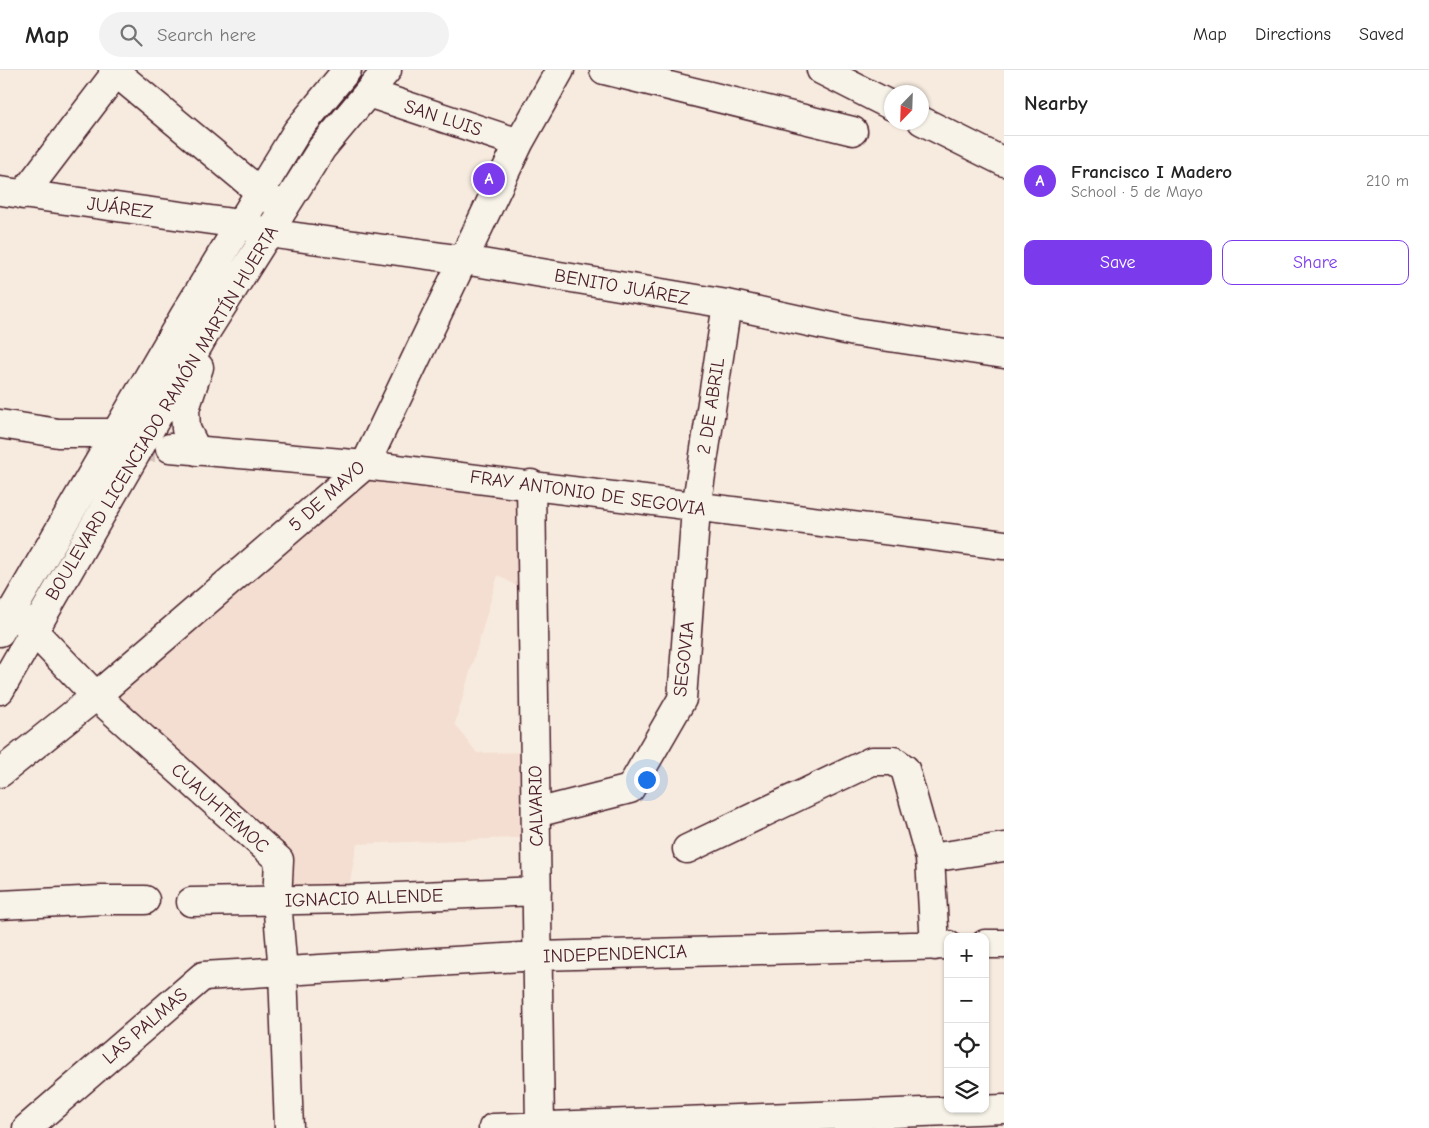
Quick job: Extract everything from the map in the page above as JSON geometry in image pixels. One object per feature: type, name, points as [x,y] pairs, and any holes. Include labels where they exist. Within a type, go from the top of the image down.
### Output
[{"type":"street","name":"BOULEVARD LICENCIADO RAMÓN MARTÍN HUERTA","points":[[7,621],[116,433],[297,131],[347,70]]},
{"type":"street","name":"BOULEVARD LICENCIADO RAMÓN MARTÍN HUERTA","points":[[0,690],[207,330],[322,148],[387,70]]},
{"type":"street","name":"5 DE MAYO","points":[[0,773],[96,696],[365,465],[519,142],[560,70]]},
{"type":"street","points":[[604,70],[853,131]]},
{"type":"street","points":[[821,70],[884,102]]},
{"type":"street","points":[[11,193],[116,71],[260,192],[284,208]]},
{"type":"street","name":"SAN LUIS","points":[[368,93],[519,142]]},
{"type":"street","points":[[929,124],[1004,162]]},
{"type":"street","name":"JUÁREZ","points":[[11,193],[240,224]]},
{"type":"street","name":"BENITO JUÁREZ","points":[[240,224],[268,233],[464,260],[727,304],[855,332],[1004,354]]},
{"type":"street","name":"2 DE ABRIL","points":[[696,508],[727,304]]},
{"type":"street","name":"FRAY ANTONIO DE SEGOVIA","points":[[207,330],[186,410],[184,449],[365,465],[531,484],[696,508],[1004,545]]},
{"type":"street","points":[[0,424],[58,432],[116,433]]},
{"type":"street","points":[[0,435],[85,448]]},
{"type":"street","name":"CALVARIO","points":[[531,484],[540,1127]]},
{"type":"street","name":"SEGOVIA","points":[[536,813],[630,789],[682,700],[696,508]]},
{"type":"street","name":"CUAUHTÉMOC","points":[[7,621],[33,632],[96,696],[278,860],[277,901],[282,972],[288,1128]]},
{"type":"street","points":[[687,849],[872,761],[894,761],[905,769],[930,858],[941,946]]},
{"type":"street","points":[[930,858],[1004,847]]},
{"type":"street","name":"IGNACIO ALLENDE","points":[[191,902],[277,901],[537,890]]},
{"type":"street","points":[[0,905],[145,900]]},
{"type":"street","points":[[989,944],[1004,944]]},
{"type":"street","name":"INDEPENDENCIA","points":[[282,972],[538,956],[941,946]]},
{"type":"street","name":"LAS PALMAS","points":[[27,1128],[203,976],[282,972]]},
{"type":"street","points":[[494,1128],[1004,1109]]},
{"type":"shaded area","points":[[364,477],[529,488],[533,596],[498,575],[455,724],[477,753],[538,752],[541,837],[357,844],[347,898],[277,901],[281,861],[99,697]]},
{"type":"tunnel","points":[[85,448],[170,448]]},
{"type":"place","name":"Francisco I Madero","points":[[489,179]]}]
